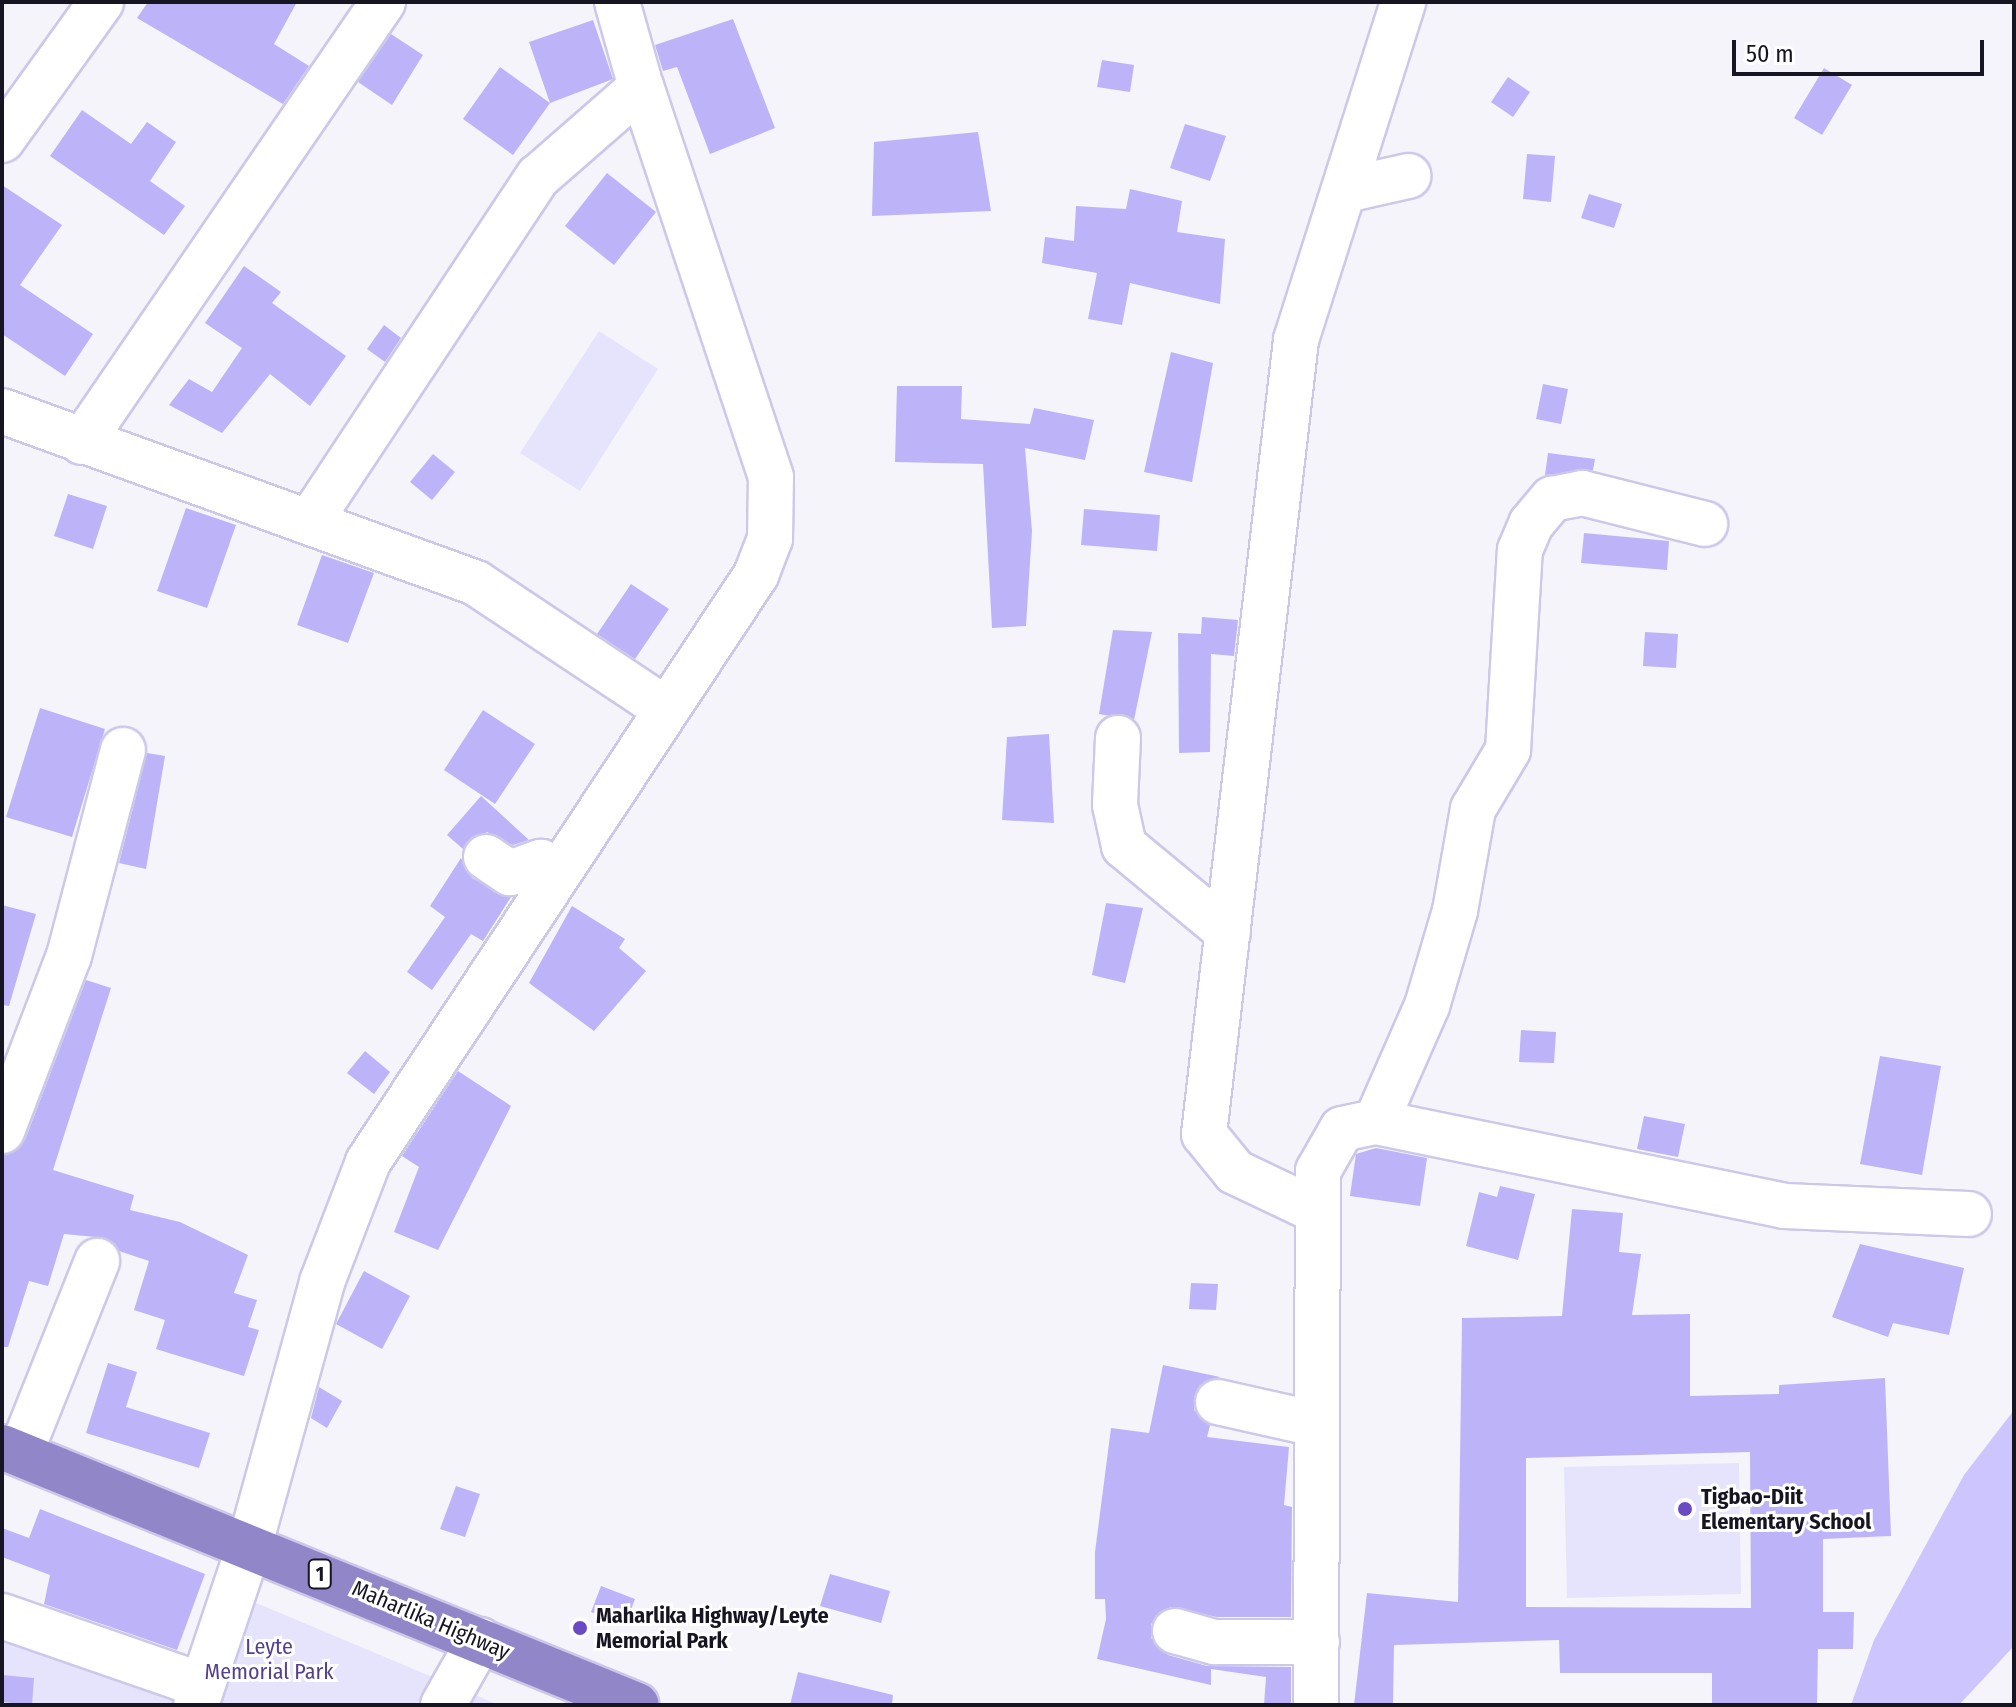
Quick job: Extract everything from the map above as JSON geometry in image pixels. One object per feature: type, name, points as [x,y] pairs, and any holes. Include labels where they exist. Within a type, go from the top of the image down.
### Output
[{"type":"highway","name":"Maharlika Highway","points":[[11,1450],[250,1544],[637,1705]]},
{"type":"street","points":[[2,140],[101,2]]},
{"type":"street","points":[[82,442],[383,2]]},
{"type":"street","points":[[2,1616],[197,1694],[250,1544],[322,1282],[368,1162],[664,708],[756,575],[774,512],[771,477],[641,87],[617,2]]},
{"type":"street","points":[[1317,1211],[1262,1189],[1206,1143],[1296,340],[1403,2]]},
{"type":"street","points":[[310,521],[538,177],[641,87]]},
{"type":"street","points":[[1346,190],[1408,176]]},
{"type":"street","points":[[2,411],[476,583],[664,708]]},
{"type":"street","points":[[1376,1122],[1427,1006],[1455,911],[1473,809],[1508,750],[1520,550],[1531,524],[1552,499],[1582,493],[1705,524]]},
{"type":"street","points":[[1118,738],[1115,805],[1124,846],[1228,932]]},
{"type":"street","points":[[2,1131],[69,956],[123,750]]},
{"type":"street","points":[[486,857],[510,873],[541,862],[557,872]]},
{"type":"street","points":[[1316,1705],[1317,1211],[1326,1146],[1342,1129],[1376,1122],[1784,1206],[1969,1214]]},
{"type":"street","points":[[11,1450],[97,1261]]},
{"type":"street","points":[[1218,1402],[1316,1424]]},
{"type":"street","points":[[1175,1631],[1214,1642],[1317,1642]]},
{"type":"street","points":[[443,1705],[480,1640]]},
{"type":"green space","points":[[599,331],[658,369],[580,491],[520,453]]},
{"type":"green space","points":[[1739,1463],[1741,1594],[1567,1598],[1564,1467]]},
{"type":"green space","name":"Leyte Memorial Park","points":[[254,1602],[499,1705],[2,1705],[2,1621],[177,1684]]},
{"type":"shaded area","points":[[2014,1410],[2014,1646],[1959,1705],[1851,1705],[1874,1640],[1964,1475]]},
{"type":"building","points":[[148,2],[297,2],[274,44],[309,66],[283,104],[137,18]]},
{"type":"building","points":[[733,19],[775,128],[710,154],[677,67],[663,71],[655,45]]},
{"type":"building","points":[[593,20],[613,79],[550,103],[529,42]]},
{"type":"building","points":[[391,34],[423,55],[392,105],[358,82]]},
{"type":"building","points":[[1102,60],[1134,65],[1130,92],[1097,87]]},
{"type":"building","points":[[500,67],[550,103],[513,155],[463,119]]},
{"type":"building","points":[[1824,68],[1852,85],[1822,135],[1794,118]]},
{"type":"building","points":[[1508,77],[1530,92],[1513,117],[1491,102]]},
{"type":"building","points":[[82,110],[131,144],[147,122],[176,142],[150,181],[185,206],[164,235],[50,156]]},
{"type":"building","points":[[1185,124],[1226,136],[1210,181],[1170,168]]},
{"type":"building","points":[[978,132],[991,211],[872,216],[874,142]]},
{"type":"building","points":[[1527,154],[1555,156],[1551,202],[1523,199]]},
{"type":"building","points":[[607,173],[656,212],[614,265],[565,226]]},
{"type":"building","points":[[2,185],[62,225],[20,285],[93,334],[65,376],[2,334]]},
{"type":"building","points":[[1130,189],[1182,201],[1177,232],[1225,239],[1220,304],[1130,283],[1122,325],[1088,319],[1097,273],[1042,263],[1045,237],[1074,241],[1076,206],[1126,209]]},
{"type":"building","points":[[1589,194],[1622,204],[1614,228],[1581,218]]},
{"type":"building","points":[[244,266],[281,292],[272,303],[346,356],[310,406],[270,374],[222,433],[169,405],[189,379],[212,392],[242,348],[205,323]]},
{"type":"building","points":[[384,325],[401,338],[385,362],[367,349]]},
{"type":"building","points":[[1171,352],[1213,363],[1192,482],[1144,472]]},
{"type":"building","points":[[1543,384],[1568,389],[1561,424],[1536,419]]},
{"type":"building","points":[[897,386],[962,386],[961,419],[1030,424],[1034,408],[1094,420],[1085,460],[1025,448],[1032,531],[1026,626],[992,628],[983,464],[895,462]]},
{"type":"building","points":[[1548,453],[1595,459],[1593,470],[1545,475]]},
{"type":"building","points":[[433,454],[455,472],[432,500],[410,482]]},
{"type":"building","points":[[68,494],[107,506],[93,549],[54,536]]},
{"type":"building","points":[[186,508],[236,525],[207,608],[157,591]]},
{"type":"building","points":[[1084,509],[1160,515],[1157,551],[1081,545]]},
{"type":"building","points":[[1584,533],[1669,541],[1667,570],[1581,563]]},
{"type":"building","points":[[322,555],[374,573],[348,643],[297,625]]},
{"type":"building","points":[[631,584],[669,609],[635,659],[597,634]]},
{"type":"building","points":[[1202,617],[1238,620],[1234,656],[1211,654],[1210,752],[1179,753],[1178,633],[1201,634]]},
{"type":"building","points":[[1113,630],[1152,632],[1134,720],[1099,714]]},
{"type":"building","points":[[1645,632],[1678,634],[1676,668],[1643,666]]},
{"type":"building","points":[[40,708],[105,729],[72,837],[6,817]]},
{"type":"building","points":[[483,710],[535,744],[495,804],[444,770]]},
{"type":"building","points":[[1049,734],[1054,823],[1002,820],[1007,737]]},
{"type":"building","points":[[147,753],[165,756],[146,869],[119,863]]},
{"type":"building","points":[[481,796],[529,840],[513,845],[487,832],[463,849],[447,835]]},
{"type":"building","points":[[461,858],[472,878],[511,897],[483,941],[471,934],[432,990],[407,972],[445,917],[430,906]]},
{"type":"building","points":[[1106,903],[1143,908],[1125,983],[1092,975]]},
{"type":"building","points":[[2,905],[36,914],[9,1006],[2,1005]]},
{"type":"building","points":[[572,906],[625,939],[619,948],[646,971],[594,1031],[529,983]]},
{"type":"building","points":[[86,980],[111,988],[53,1170],[134,1195],[130,1210],[180,1222],[248,1255],[234,1293],[257,1300],[248,1327],[259,1330],[244,1376],[156,1349],[165,1320],[134,1310],[149,1261],[119,1251],[106,1238],[64,1234],[48,1286],[29,1281],[8,1347],[2,1347],[2,1155],[25,1140]]},
{"type":"building","points":[[1521,1030],[1556,1032],[1554,1063],[1519,1062]]},
{"type":"building","points":[[365,1051],[390,1072],[374,1094],[347,1073]]},
{"type":"building","points":[[1880,1056],[1941,1066],[1922,1175],[1860,1164]]},
{"type":"building","points":[[458,1071],[511,1106],[438,1250],[394,1232],[419,1167],[402,1156]]},
{"type":"building","points":[[1644,1116],[1685,1124],[1678,1157],[1637,1149]]},
{"type":"building","points":[[1376,1148],[1427,1158],[1420,1206],[1350,1196],[1356,1154]]},
{"type":"building","points":[[1500,1186],[1535,1194],[1518,1260],[1466,1246],[1479,1192],[1497,1197]]},
{"type":"building","points":[[1572,1209],[1623,1213],[1619,1252],[1641,1254],[1632,1315],[1690,1314],[1690,1396],[1779,1394],[1779,1385],[1885,1378],[1891,1536],[1823,1539],[1823,1612],[1854,1612],[1853,1649],[1818,1649],[1817,1705],[1712,1705],[1712,1673],[1560,1673],[1559,1640],[1394,1645],[1393,1705],[1354,1705],[1367,1593],[1458,1602],[1462,1318],[1562,1316]],"holes":[[[1750,1452],[1751,1608],[1526,1607],[1526,1458]]]},
{"type":"building","points":[[1860,1244],[1964,1268],[1949,1335],[1893,1323],[1888,1337],[1832,1317]]},
{"type":"building","points":[[364,1271],[410,1296],[382,1349],[336,1324]]},
{"type":"building","points":[[1191,1283],[1218,1284],[1216,1310],[1189,1309]]},
{"type":"building","points":[[108,1363],[137,1372],[126,1407],[210,1433],[199,1468],[86,1433]]},
{"type":"building","points":[[1163,1365],[1220,1377],[1200,1385],[1194,1397],[1194,1410],[1210,1425],[1207,1437],[1289,1447],[1284,1505],[1292,1507],[1291,1617],[1217,1617],[1170,1607],[1151,1624],[1151,1638],[1168,1655],[1207,1666],[1291,1667],[1291,1705],[1264,1705],[1266,1677],[1211,1669],[1211,1685],[1097,1659],[1106,1619],[1105,1599],[1095,1599],[1095,1552],[1111,1428],[1149,1433]]},
{"type":"building","points":[[319,1387],[342,1401],[327,1428],[311,1418]]},
{"type":"building","points":[[456,1486],[480,1494],[465,1537],[440,1529]]},
{"type":"building","points":[[40,1509],[205,1574],[177,1650],[44,1604],[50,1575],[2,1557],[2,1528],[29,1538]]},
{"type":"building","points":[[830,1574],[890,1591],[881,1623],[820,1606]]},
{"type":"building","points":[[601,1586],[635,1599],[625,1625],[591,1612]]},
{"type":"building","points":[[798,1672],[893,1695],[892,1705],[790,1705]]},
{"type":"building","points":[[2,1675],[34,1678],[32,1705],[2,1702]]},
{"type":"place","name":"Tigbao-Diit Elementary School","points":[[1685,1509]]},
{"type":"place","name":"Maharlika Highway/Leyte Memorial Park","points":[[580,1628]]}]
